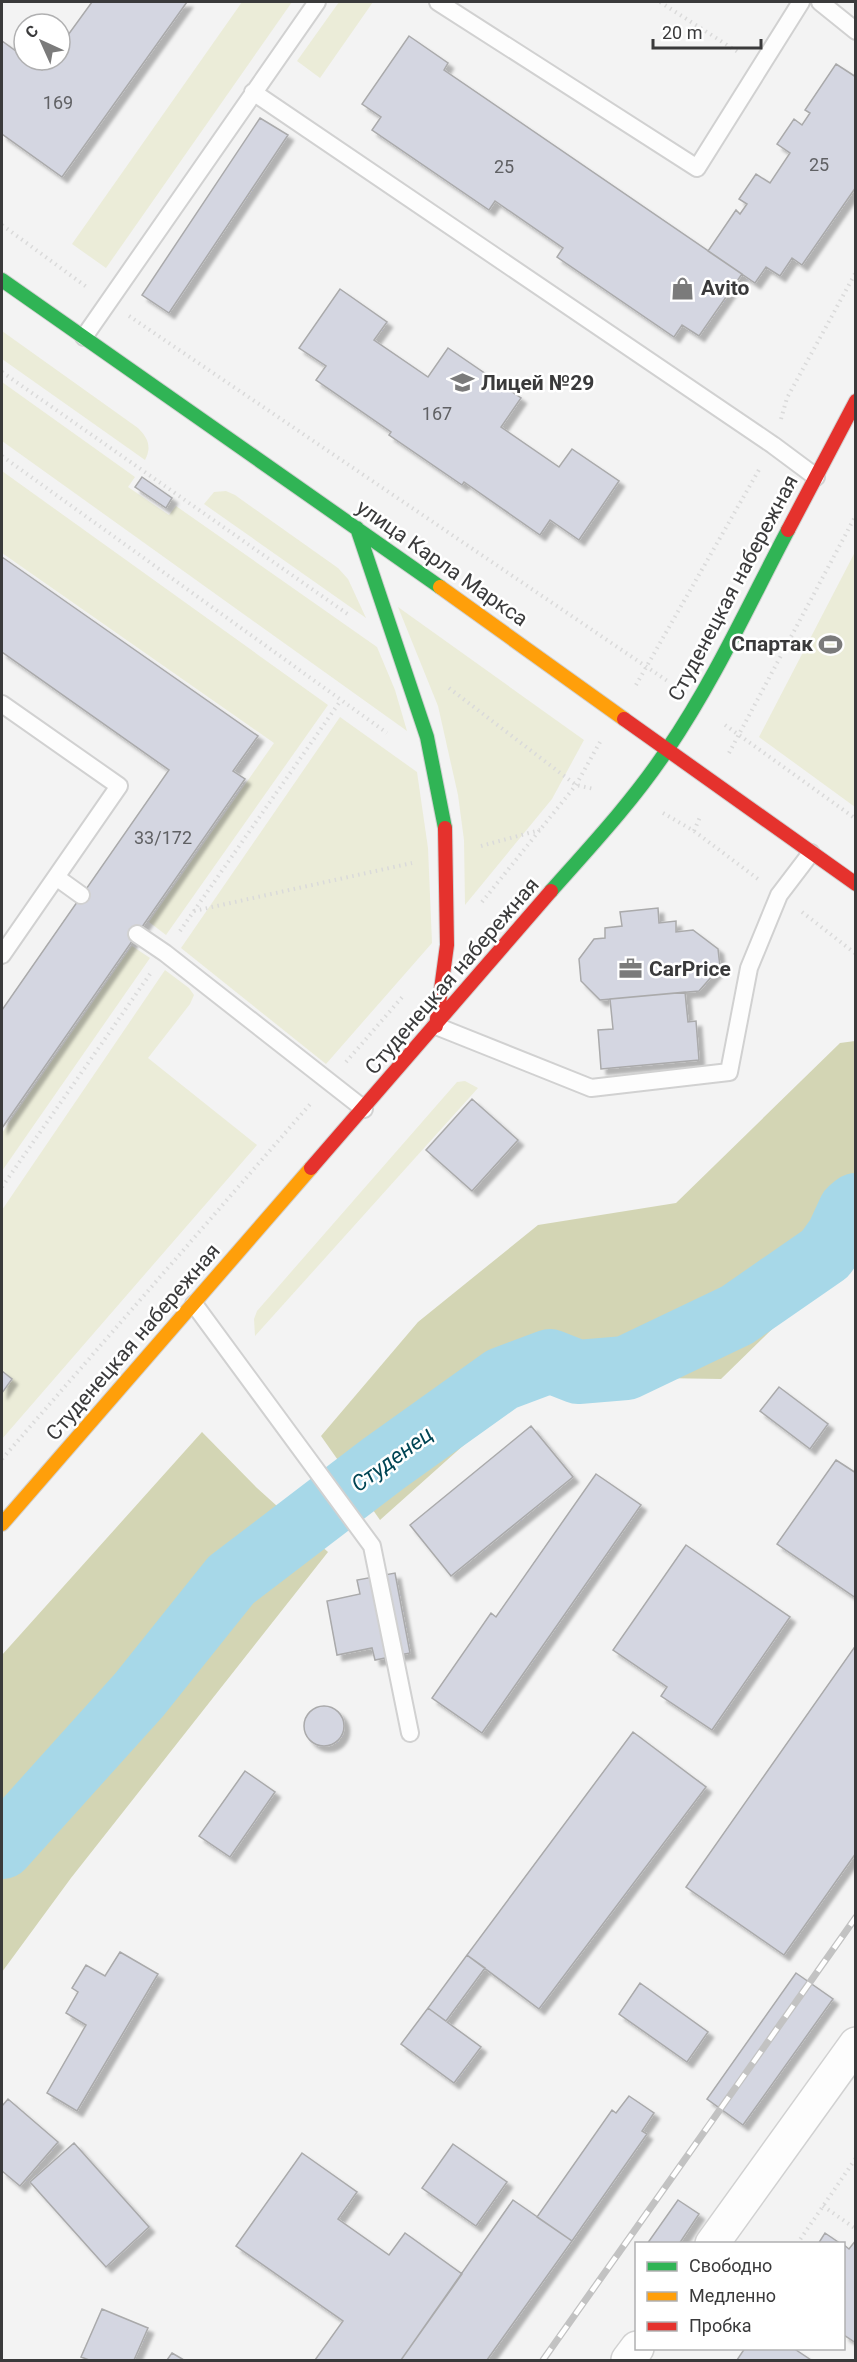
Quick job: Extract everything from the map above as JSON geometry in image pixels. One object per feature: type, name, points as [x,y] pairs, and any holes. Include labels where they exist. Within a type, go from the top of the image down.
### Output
[{"type":"street","name":"улица Карла Маркса","points":[[2,280],[357,528],[855,884]]},
{"type":"street","name":"Студенецкая набережная","points":[[2,1524],[634,796],[667,751],[697,703],[816,477],[851,421],[855,401]]},
{"type":"street","points":[[357,528],[427,737],[446,834],[447,945],[436,1026]]},
{"type":"street","points":[[713,2242],[855,2044]]},
{"type":"lane","points":[[84,337],[317,2]]},
{"type":"lane","points":[[438,2],[697,168],[801,2]]},
{"type":"lane","points":[[820,2],[855,31]]},
{"type":"lane","points":[[253,92],[773,445],[816,477]]},
{"type":"lane","points":[[2,704],[119,786],[2,955]]},
{"type":"lane","points":[[436,1026],[591,1088],[729,1072],[749,968],[779,895],[811,853]]},
{"type":"lane","points":[[56,877],[81,896]]},
{"type":"lane","points":[[137,934],[165,953],[364,1109]]},
{"type":"lane","points":[[194,1304],[372,1546],[410,1733]]},
{"type":"path","points":[[660,2],[761,67]]},
{"type":"path","points":[[2,225],[108,302],[648,666],[738,735],[855,819]]},
{"type":"path","points":[[2,456],[388,733]]},
{"type":"path","points":[[738,735],[855,515]]},
{"type":"path","points":[[194,912],[447,855],[540,830]]},
{"type":"path","points":[[798,2242],[855,2158]]},
{"type":"path","points":[[823,2206],[855,2229]]},
{"type":"green space","points":[[242,2],[292,2],[106,268],[72,244]]},
{"type":"green space","points":[[339,2],[373,2],[320,78],[297,61]]},
{"type":"green space","points":[[2,331],[138,428],[148,443],[145,460],[2,359]]},
{"type":"green space","points":[[2,382],[135,477],[128,487],[169,515],[176,506],[377,647],[395,690],[407,731],[2,441]]},
{"type":"green space","points":[[2,471],[328,705],[166,935],[149,922],[274,743],[2,553]]},
{"type":"green space","points":[[226,491],[235,495],[338,568],[348,579],[366,618],[204,504],[214,492]]},
{"type":"green space","name":"Спартак","points":[[855,552],[855,807],[759,737]]},
{"type":"green space","points":[[398,607],[584,740],[552,799],[465,905],[464,840],[458,795],[438,706]]},
{"type":"green space","points":[[340,717],[417,772],[428,848],[432,943],[326,1064],[181,948]]},
{"type":"green space","points":[[132,946],[150,958],[2,1171],[2,1133]]},
{"type":"green space","points":[[165,970],[189,988],[194,995],[190,1004],[148,1058],[257,1145],[2,1439],[2,1210]]},
{"type":"green space","points":[[855,1041],[855,1248],[721,1379],[541,1376],[380,1520],[321,1436],[418,1322],[538,1225],[676,1203],[840,1043]]},
{"type":"green space","points":[[465,1081],[478,1088],[255,1336],[254,1319],[257,1311],[457,1082]]},
{"type":"green space","points":[[202,1432],[257,1488],[328,1552],[71,1878],[2,1972],[2,1655]]},
{"type":"building","points":[[92,2],[187,2],[62,177],[2,134],[2,41],[12,48],[12,72],[72,72],[72,30]]},
{"type":"building","points":[[409,36],[448,63],[444,70],[742,274],[699,336],[682,325],[674,337],[557,257],[563,248],[495,201],[489,210],[372,130],[381,117],[362,104]]},
{"type":"building","points":[[836,64],[856,77],[856,187],[802,265],[792,258],[780,276],[766,267],[755,283],[708,251],[736,210],[740,214],[747,204],[739,199],[756,174],[770,183],[790,153],[777,144],[794,119],[802,125],[810,113],[805,110]]},
{"type":"building","points":[[260,118],[288,135],[169,313],[142,295]]},
{"type":"building","points":[[340,289],[387,322],[374,340],[428,377],[448,348],[521,398],[501,427],[559,467],[572,449],[619,481],[579,540],[550,520],[540,535],[464,482],[462,485],[389,435],[391,432],[316,380],[326,366],[299,348]]},
{"type":"building","points":[[142,477],[172,498],[166,508],[135,487]]},
{"type":"building","points":[[2,557],[258,736],[233,771],[245,779],[2,1128],[2,1010],[169,770],[2,652]]},
{"type":"building","points":[[658,908],[659,923],[676,921],[676,932],[693,930],[718,949],[720,967],[699,991],[600,1000],[581,981],[579,959],[594,939],[605,938],[605,928],[622,926],[620,912]]},
{"type":"building","points":[[685,992],[688,1022],[696,1021],[699,1060],[601,1069],[598,1030],[613,1029],[610,999]]},
{"type":"building","points":[[472,1099],[518,1140],[472,1191],[426,1150]]},
{"type":"building","points":[[2,1371],[12,1379],[2,1393]]},
{"type":"building","points":[[779,1387],[828,1424],[810,1449],[760,1411]]},
{"type":"building","points":[[531,1426],[573,1477],[451,1576],[410,1525]]},
{"type":"building","points":[[836,1460],[856,1473],[856,1598],[777,1544]]},
{"type":"building","points":[[596,1474],[641,1505],[482,1733],[432,1698],[491,1613],[496,1617]]},
{"type":"building","points":[[686,1545],[790,1617],[712,1730],[661,1696],[667,1687],[613,1650]]},
{"type":"building","points":[[395,1573],[410,1653],[375,1660],[372,1648],[337,1655],[327,1601],[360,1594],[357,1580]]},
{"type":"building","points":[[856,1645],[856,1853],[784,1955],[686,1887]]},
{"type":"building","points":[[324,1706],[338,1712],[344,1726],[338,1740],[324,1746],[310,1740],[304,1726],[310,1712]]},
{"type":"building","points":[[633,1732],[706,1787],[539,2009],[467,1955]]},
{"type":"building","points":[[245,1771],[275,1792],[230,1857],[199,1836]]},
{"type":"building","points":[[120,1952],[158,1974],[77,2111],[47,2093],[86,2025],[66,2013],[78,1992],[72,1988],[86,1965],[105,1976]]},
{"type":"building","points":[[467,1955],[485,1968],[446,2021],[428,2008]]},
{"type":"building","points":[[796,1973],[833,1999],[743,2125],[707,2099]]},
{"type":"building","points":[[640,1983],[708,2032],[687,2062],[619,2014]]},
{"type":"building","points":[[428,2008],[481,2047],[454,2083],[401,2044]]},
{"type":"building","points":[[629,2096],[654,2113],[642,2131],[647,2134],[572,2241],[537,2217],[612,2110],[616,2113]]},
{"type":"building","points":[[8,2099],[58,2142],[20,2186],[2,2171],[2,2106]]},
{"type":"building","points":[[74,2143],[149,2227],[106,2267],[30,2182]]},
{"type":"building","points":[[453,2144],[507,2182],[476,2226],[422,2188]]},
{"type":"building","points":[[302,2153],[357,2192],[338,2219],[389,2255],[405,2233],[462,2274],[401,2360],[315,2360],[343,2321],[236,2246]]},
{"type":"building","points":[[513,2200],[572,2241],[487,2360],[401,2360]]},
{"type":"building","points":[[678,2200],[699,2214],[680,2242],[648,2242]]},
{"type":"building","points":[[825,2233],[838,2242],[819,2242]]},
{"type":"building","points":[[856,2240],[856,2343],[845,2336],[845,2246],[849,2249]]},
{"type":"building","points":[[102,2309],[148,2328],[134,2360],[89,2360],[81,2357]]},
{"type":"building","points":[[744,2350],[796,2350],[811,2360],[737,2360]]},
{"type":"building","points":[[172,2353],[184,2360],[167,2360]]},
{"type":"waterway","name":"Студенец","points":[[2,1847],[139,1695],[231,1580],[383,1464],[502,1379],[550,1361],[578,1372],[626,1368],[737,1315],[825,1254],[838,1236],[850,1210],[856,1205]]},
{"type":"railway","points":[[543,2360],[856,1917]]},
{"type":"traffic: fast","points":[[2,280],[440,587]]},
{"type":"traffic: fast","points":[[357,528],[427,737],[445,828]]},
{"type":"traffic: fast","points":[[551,891],[626,805],[667,750],[716,670],[788,530]]},
{"type":"traffic: slow","points":[[440,587],[624,719]]},
{"type":"traffic: slow","points":[[2,1524],[311,1168]]},
{"type":"traffic: jam","points":[[788,530],[856,401]]},
{"type":"traffic: jam","points":[[624,719],[856,884]]},
{"type":"traffic: jam","points":[[436,1026],[447,945],[445,828]]},
{"type":"traffic: jam","points":[[311,1168],[551,891]]},
{"type":"place","name":"Avito","points":[[683,288]]},
{"type":"place","name":"Лицей №29","points":[[463,383]]},
{"type":"place","name":"Спартак","points":[[831,644]]},
{"type":"place","name":"CarPrice","points":[[631,969]]}]
